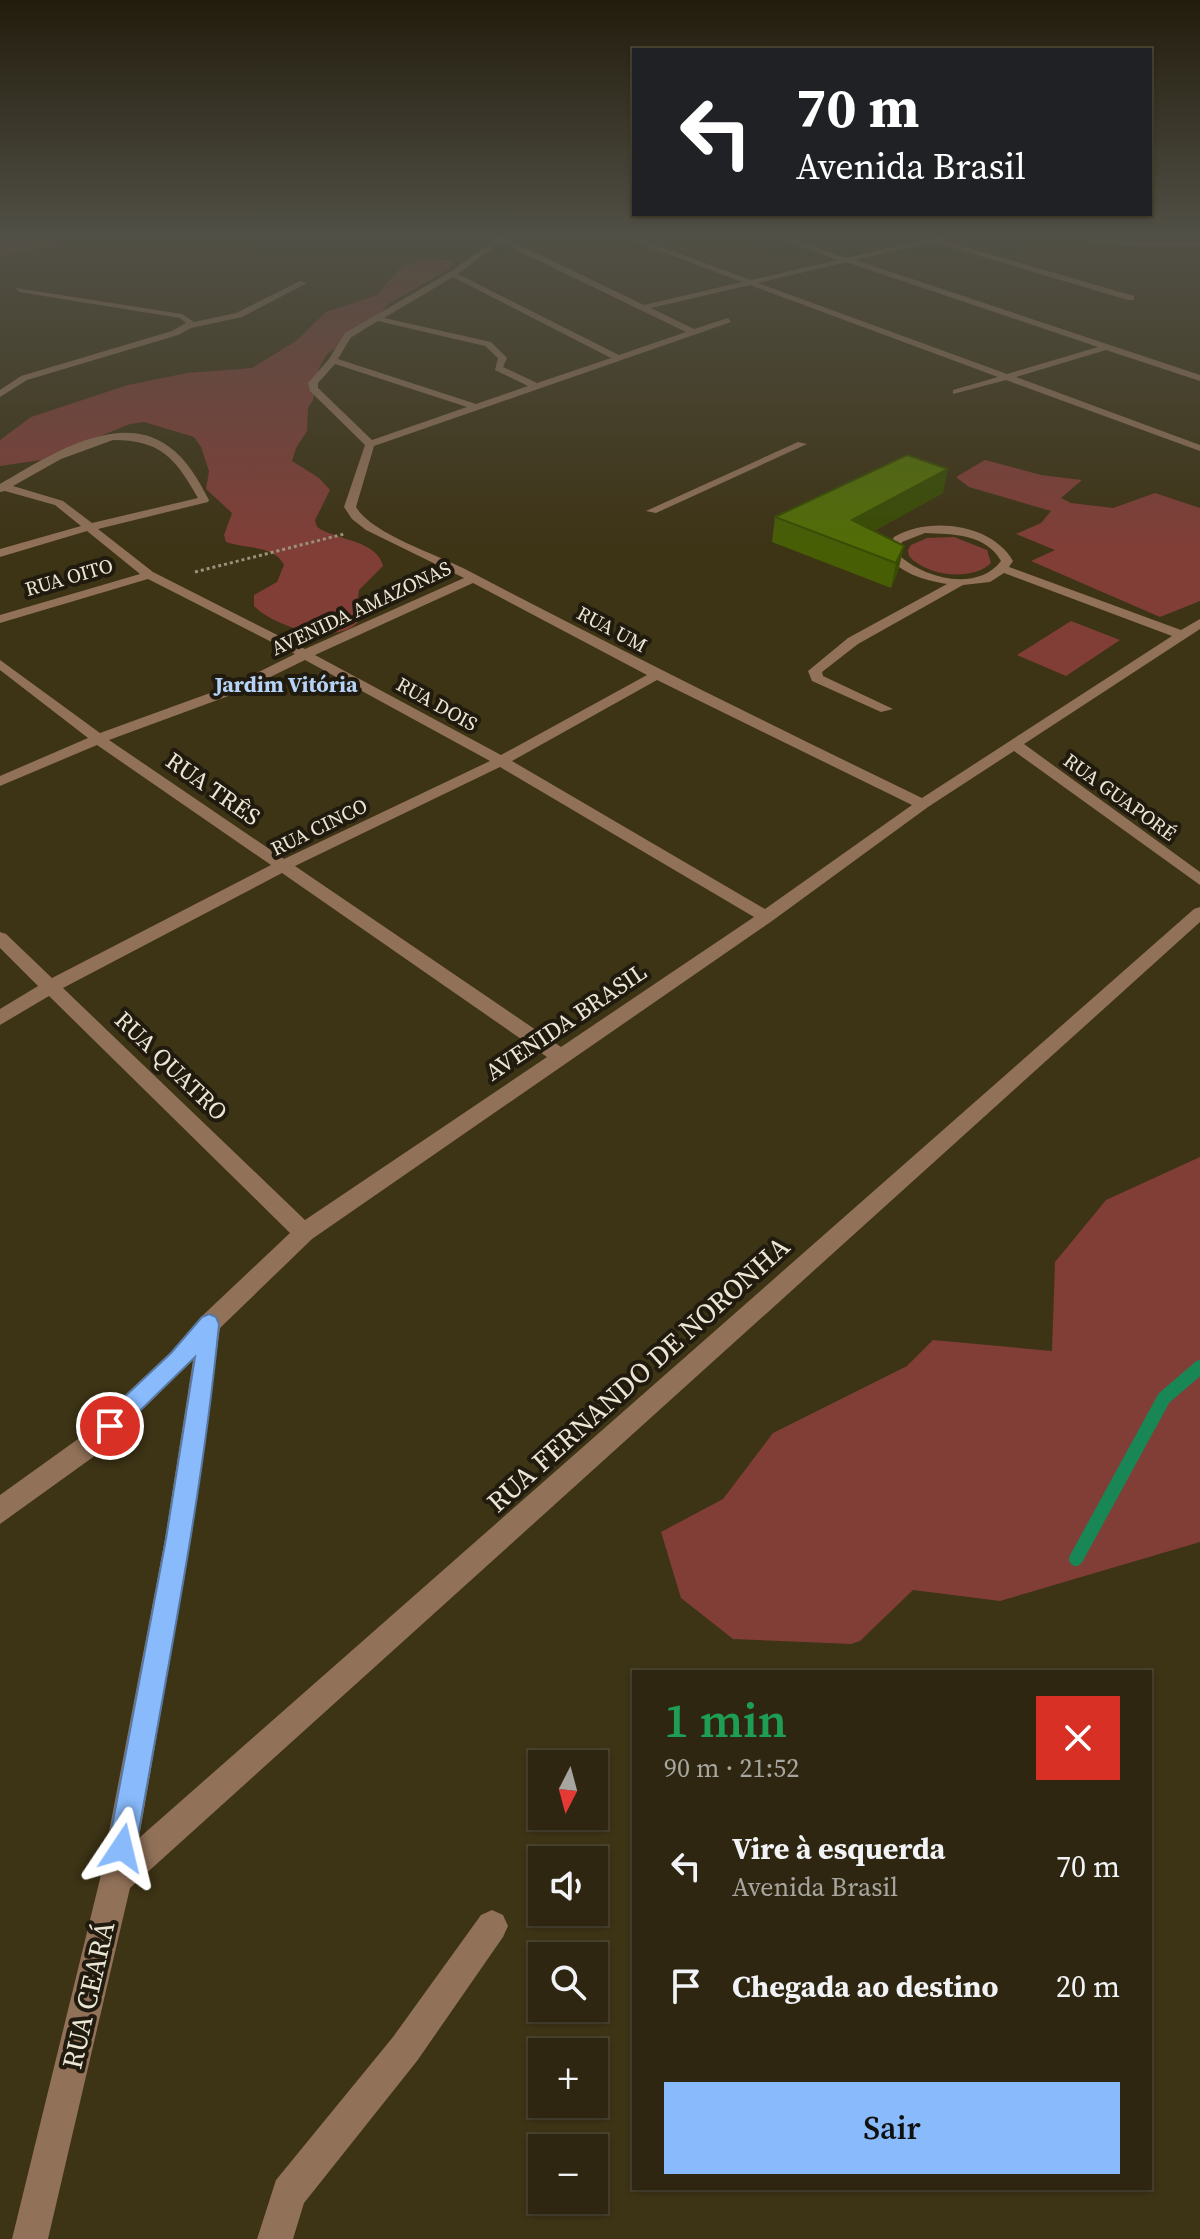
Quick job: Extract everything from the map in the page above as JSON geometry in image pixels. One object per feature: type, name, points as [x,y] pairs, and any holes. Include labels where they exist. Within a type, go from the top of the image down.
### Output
[{"type":"street","points":[[0,394],[24,378],[153,339]]},
{"type":"street","points":[[345,339],[313,383],[313,389],[370,444]]},
{"type":"street","points":[[468,339],[488,344],[503,358],[498,368],[535,386]]},
{"type":"street","points":[[582,339],[616,357]]},
{"type":"street","points":[[370,444],[667,339]]},
{"type":"street","points":[[903,339],[1200,448]]},
{"type":"street","points":[[1084,339],[1200,378]]},
{"type":"street","points":[[956,392],[1106,347]]},
{"type":"street","points":[[333,360],[476,407]]},
{"type":"street","points":[[0,553],[204,500],[194,476],[161,444],[147,437],[125,435],[75,448],[2,488]]},
{"type":"street","points":[[368,526],[350,507],[370,444]]},
{"type":"street","points":[[652,511],[802,444]]},
{"type":"street","name":"RUA DOIS","points":[[2,488],[59,503],[154,578],[306,655],[501,761],[766,917]]},
{"type":"street","name":"RUA UM","points":[[368,526],[657,675],[923,804]]},
{"type":"street","points":[[886,709],[817,678],[815,671],[853,641],[960,582],[994,576],[1004,569],[1007,561],[1004,552],[979,536],[960,532],[925,530],[898,539],[892,546],[891,554],[907,570],[922,576],[960,582]]},
{"type":"street","points":[[1004,569],[1182,635]]},
{"type":"street","name":"RUA OITO","points":[[0,619],[154,578]]},
{"type":"street","name":"AVENIDA AMAZONAS","points":[[0,781],[98,739],[237,688],[472,579]]},
{"type":"street","name":"AVENIDA BRASIL","points":[[0,1511],[87,1447],[179,1360],[209,1324],[304,1233],[766,917],[923,804],[1200,623]]},
{"type":"street","name":"RUA TRÊS","points":[[0,664],[98,739],[560,1056]]},
{"type":"street","name":"RUA CINCO","points":[[0,1018],[52,986],[282,866],[501,761],[657,675]]},
{"type":"street","name":"RUA GUAPORÉ","points":[[1016,745],[1200,880]]},
{"type":"street","name":"RUA FERNANDO DE NORONHA","points":[[116,1879],[1200,913]]},
{"type":"street","name":"RUA QUATRO","points":[[0,938],[304,1233]]},
{"type":"street","name":"RUA CEARÁ","points":[[30,2239],[116,1879],[178,1539],[209,1324]]},
{"type":"street","points":[[275,2239],[289,2193],[405,2049],[492,1926]]},
{"type":"path","points":[[154,578],[284,551],[368,526]]},
{"type":"shaded area","points":[[349,339],[327,354],[319,368],[313,400],[308,408],[307,431],[292,461],[319,478],[330,490],[315,520],[317,527],[365,546],[379,557],[383,566],[359,590],[358,598],[365,606],[359,620],[348,629],[316,633],[297,629],[265,615],[254,606],[254,595],[277,582],[284,565],[267,551],[226,542],[224,535],[232,513],[206,489],[209,471],[194,437],[144,422],[130,424],[41,460],[0,466],[0,440],[31,417],[128,385],[187,373],[252,368],[296,341]]},
{"type":"shaded area","points":[[985,460],[1041,475],[1082,480],[1061,498],[1071,503],[1113,508],[1155,493],[1200,508],[1200,601],[1160,617],[1031,561],[1055,550],[1016,534],[1041,523],[1051,511],[969,487],[956,477]]},
{"type":"shaded area","points":[[954,537],[987,550],[991,563],[972,573],[949,574],[926,568],[909,556],[911,545],[927,538]]},
{"type":"shaded area","points":[[1071,621],[1120,640],[1066,676],[1017,655]]},
{"type":"shaded area","points":[[1200,1157],[1200,1542],[1000,1601],[913,1590],[860,1641],[851,1644],[733,1639],[681,1598],[661,1532],[723,1499],[773,1433],[907,1366],[933,1340],[1052,1351],[1055,1262],[1106,1200]]},
{"type":"building","points":[[907,455],[948,469],[852,520],[904,546],[896,563],[775,517]]},
{"type":"waterway","points":[[1076,1559],[1164,1398],[1200,1367]]},
{"type":"district","name":"Jardim Vitória","points":[[286,684]]},
{"type":"route","points":[[110,1426],[179,1360],[209,1324],[178,1539],[122,1848]]}]
